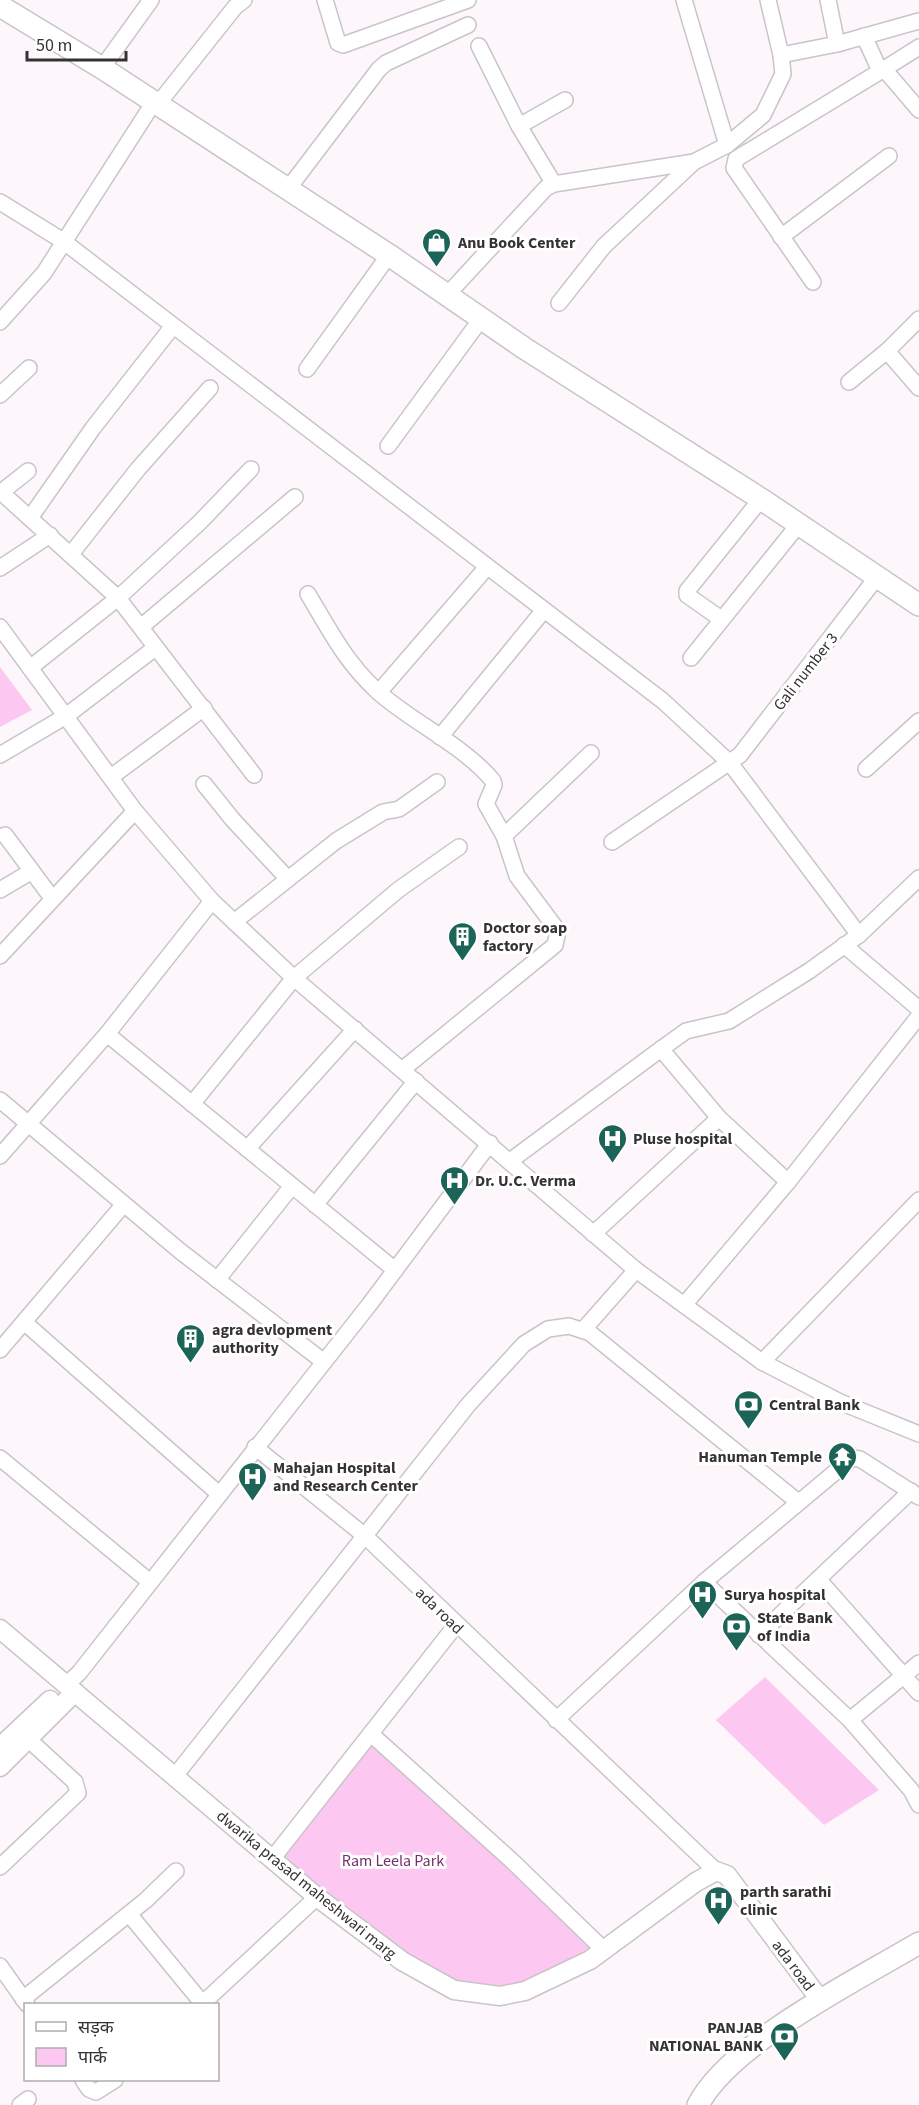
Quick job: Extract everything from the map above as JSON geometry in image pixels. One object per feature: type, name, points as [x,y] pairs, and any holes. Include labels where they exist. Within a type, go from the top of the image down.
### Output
[{"type":"main road","points":[[0,6],[102,68],[288,189],[642,426],[761,499],[919,606]]},
{"type":"main road","points":[[698,2105],[707,2088],[754,2045],[821,2001],[919,1943]]},
{"type":"street","points":[[102,68],[151,0]]},
{"type":"street","points":[[0,322],[44,273],[52,257],[156,103],[244,0]]},
{"type":"street","points":[[325,0],[338,43],[343,45],[468,0]]},
{"type":"street","points":[[684,0],[727,145]]},
{"type":"street","points":[[559,303],[604,246],[694,162],[727,145],[763,115],[783,74],[782,55],[768,0]]},
{"type":"street","points":[[828,0],[837,44]]},
{"type":"street","points":[[782,55],[837,44],[919,21]]},
{"type":"street","points":[[288,189],[379,69],[386,63],[468,25]]},
{"type":"street","points":[[864,36],[882,70],[919,110]]},
{"type":"street","points":[[479,46],[519,126],[554,184]]},
{"type":"street","points":[[813,282],[734,168],[736,159],[919,47]]},
{"type":"street","points":[[519,126],[565,100]]},
{"type":"street","points":[[781,237],[889,156]]},
{"type":"street","points":[[447,295],[540,192],[554,184],[694,162]]},
{"type":"street","points":[[0,202],[63,242],[663,701],[723,768],[859,935]]},
{"type":"street","points":[[307,369],[388,255]]},
{"type":"street","points":[[388,446],[481,319]]},
{"type":"street","points":[[849,382],[887,351],[919,319]]},
{"type":"street","points":[[30,518],[93,428],[173,326]]},
{"type":"street","points":[[887,351],[919,388]]},
{"type":"street","points":[[0,394],[29,368]]},
{"type":"street","points":[[71,554],[138,469],[210,388]]},
{"type":"street","points":[[30,668],[117,598],[200,522],[251,469]]},
{"type":"street","points":[[28,471],[1,493],[117,598],[254,775]]},
{"type":"street","points":[[141,627],[295,497]]},
{"type":"street","points":[[721,619],[687,595],[687,591],[761,499]]},
{"type":"street","points":[[691,658],[799,524]]},
{"type":"street","points":[[0,568],[50,535]]},
{"type":"street","points":[[379,692],[487,567]]},
{"type":"street","name":"Gali number 3","points":[[612,842],[740,755],[877,577]]},
{"type":"street","points":[[308,594],[350,665],[379,692],[440,737],[493,781],[494,785],[486,804],[504,836],[517,876],[558,931],[558,940],[403,1069]]},
{"type":"street","points":[[440,737],[544,610]]},
{"type":"street","points":[[0,627],[135,811],[212,901],[294,978],[636,1270],[762,1362],[831,1398],[919,1434]]},
{"type":"street","points":[[0,755],[66,716],[155,648]]},
{"type":"street","points":[[111,777],[204,708]]},
{"type":"street","points":[[866,769],[919,721]]},
{"type":"street","points":[[504,836],[591,753]]},
{"type":"street","points":[[234,922],[336,841],[383,812],[399,809],[437,782]]},
{"type":"street","points":[[204,784],[233,820],[288,879]]},
{"type":"street","points":[[0,956],[135,811]]},
{"type":"street","points":[[5,835],[52,898]]},
{"type":"street","points":[[192,1104],[294,978],[398,890],[459,847]]},
{"type":"street","points":[[0,890],[32,871]]},
{"type":"street","points":[[510,1161],[686,1031],[729,1021],[859,935],[919,878]]},
{"type":"street","points":[[0,1156],[107,1034],[212,901]]},
{"type":"street","points":[[844,945],[919,1009]]},
{"type":"street","points":[[684,1305],[788,1182],[919,1016]]},
{"type":"street","points":[[247,1149],[355,1029]]},
{"type":"street","points":[[107,1034],[395,1270]]},
{"type":"street","points":[[661,1049],[719,1118],[788,1182]]},
{"type":"street","points":[[315,1204],[416,1081]]},
{"type":"street","points":[[0,1100],[124,1204],[324,1362]]},
{"type":"street","points":[[593,1234],[719,1118]]},
{"type":"street","points":[[0,1767],[28,1739],[71,1688],[79,1673],[324,1362],[490,1143]]},
{"type":"street","points":[[218,1280],[292,1186]]},
{"type":"street","points":[[762,1362],[919,1200]]},
{"type":"street","points":[[0,1350],[124,1204]]},
{"type":"street","points":[[584,1329],[636,1270]]},
{"type":"street","points":[[24,1322],[219,1494]]},
{"type":"street","points":[[175,1776],[468,1405],[524,1344],[548,1329],[569,1326],[584,1329],[798,1502]]},
{"type":"street","name":"ada road","points":[[255,1448],[365,1536],[716,1871],[727,1875],[821,2001]]},
{"type":"street","points":[[556,1720],[704,1582],[854,1457],[915,1494],[818,1579],[759,1635]]},
{"type":"street","points":[[0,1458],[150,1582]]},
{"type":"street","points":[[818,1579],[919,1693]]},
{"type":"street","points":[[704,1582],[850,1720],[918,1801]]},
{"type":"street","points":[[272,1859],[456,1625]]},
{"type":"street","name":"dwarika prasad maheshwari marg","points":[[0,1629],[317,1897],[402,1961],[454,1990],[467,1993],[515,1995],[590,1960],[696,1882],[716,1871]]},
{"type":"street","points":[[850,1720],[919,1663]]},
{"type":"street","points":[[0,1747],[71,1688]]},
{"type":"street","points":[[371,1734],[511,1860],[604,1950]]},
{"type":"street","points":[[0,1867],[78,1792],[75,1782],[28,1739]]},
{"type":"street","points":[[0,1966],[25,2002],[176,1871]]},
{"type":"street","points":[[203,2003],[317,1897]]},
{"type":"street","points":[[129,1914],[201,2003]]},
{"type":"street","points":[[84,2081],[89,2089],[96,2092],[112,2081]]},
{"type":"green space","points":[[0,667],[32,710],[0,727]]},
{"type":"green space","points":[[765,1677],[879,1790],[824,1825],[716,1720]]},
{"type":"green space","name":"Ram Leela Park","points":[[371,1744],[596,1948],[511,1991],[455,1989],[389,1949],[281,1856]]},
{"type":"place","name":"Anu Book Center","points":[[437,268]]},
{"type":"place","name":"Doctor soap factory","points":[[462,962]]},
{"type":"place","name":"Pluse hospital","points":[[612,1164]]},
{"type":"place","name":"Dr. U.C. Verma","points":[[454,1206]]},
{"type":"place","name":"agra devlopment authority","points":[[191,1364]]},
{"type":"place","name":"Central Bank","points":[[748,1430]]},
{"type":"place","name":"Hanuman Temple","points":[[843,1482]]},
{"type":"place","name":"Mahajan Hospital and Research Center","points":[[252,1502]]},
{"type":"place","name":"Surya hospital","points":[[703,1620]]},
{"type":"place","name":"State Bank of India","points":[[736,1652]]},
{"type":"place","name":"parth sarathi clinic","points":[[719,1926]]},
{"type":"place","name":"PANJAB NATIONAL BANK","points":[[784,2062]]}]
